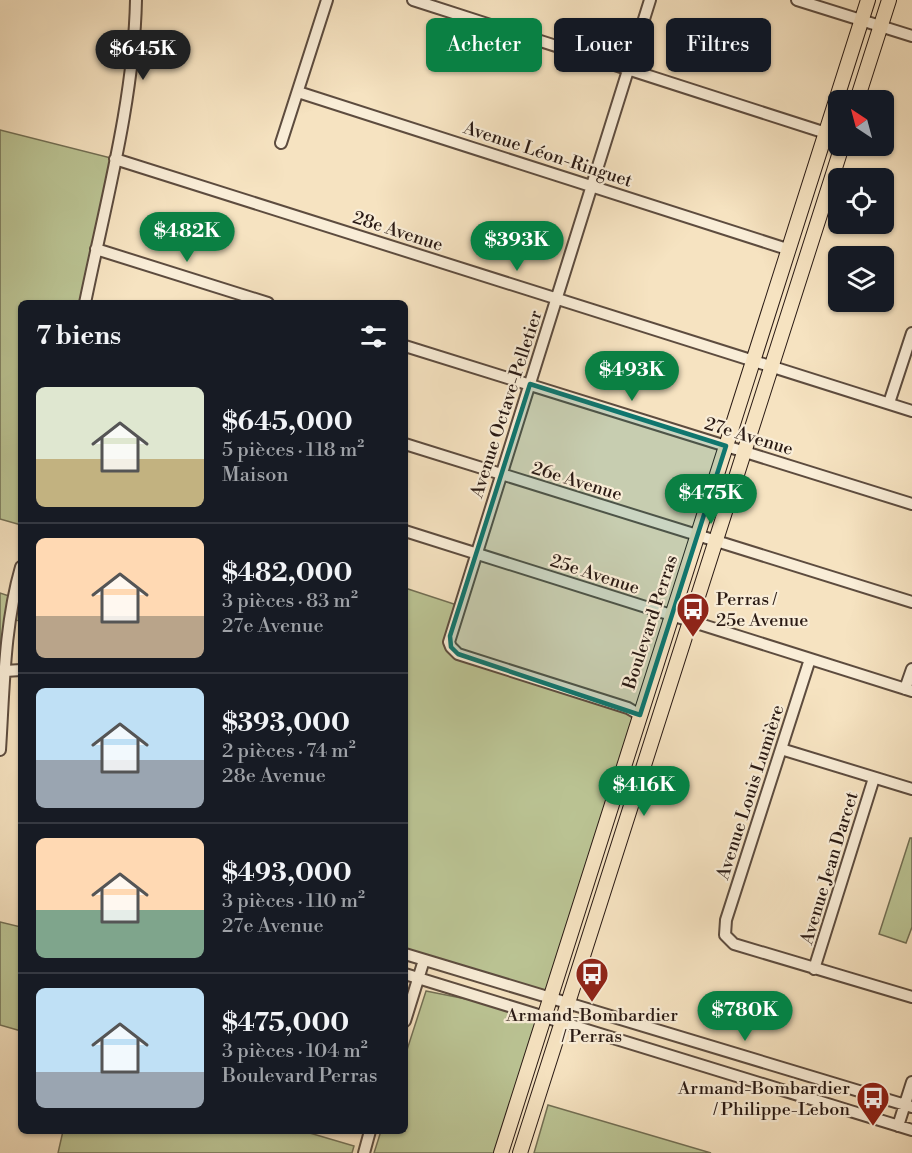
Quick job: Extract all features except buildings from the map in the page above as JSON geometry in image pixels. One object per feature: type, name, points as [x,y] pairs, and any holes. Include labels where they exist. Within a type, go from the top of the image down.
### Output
[{"type":"main road","name":"Boulevard Perras","points":[[501,1153],[868,0]]},
{"type":"main road","points":[[859,90],[889,0]]},
{"type":"main road","points":[[520,1153],[839,156]]},
{"type":"street","points":[[86,300],[115,159],[132,57],[136,0]]},
{"type":"street","points":[[281,143],[327,0]]},
{"type":"street","points":[[412,0],[554,45]]},
{"type":"street","name":"Avenue Octave-Pelletier","points":[[644,18],[650,0]]},
{"type":"street","points":[[797,0],[912,36]]},
{"type":"street","name":"Avenue Octave-Pelletier","points":[[627,72],[593,186],[450,636],[451,647],[458,654],[628,708],[639,714]]},
{"type":"street","points":[[640,72],[826,133]]},
{"type":"street","name":"Avenue Léon-Ringuet","points":[[298,92],[787,249]]},
{"type":"street","name":"28e Avenue","points":[[115,159],[912,411]]},
{"type":"street","points":[[96,249],[258,300]]},
{"type":"street","points":[[889,403],[912,333]]},
{"type":"street","name":"27e Avenue","points":[[408,347],[912,504]]},
{"type":"street","name":"26e Avenue","points":[[408,445],[912,602]]},
{"type":"street","name":"25e Avenue","points":[[408,532],[909,690]]},
{"type":"street","points":[[0,750],[12,597],[18,577]]},
{"type":"street","name":"Avenue Louis Lumière","points":[[810,659],[726,920],[726,935],[734,944],[814,969]]},
{"type":"street","points":[[909,690],[912,669]]},
{"type":"street","points":[[5,671],[18,670]]},
{"type":"street","points":[[781,749],[912,789]]},
{"type":"street","name":"Avenue Jean Darcet","points":[[814,969],[874,778]]},
{"type":"street","points":[[408,955],[908,1106]]},
{"type":"street","points":[[408,1011],[424,960]]},
{"type":"street","points":[[814,969],[912,997]]},
{"type":"street","points":[[408,975],[912,1130]]},
{"type":"street","points":[[898,1126],[908,1106],[912,1083]]},
{"type":"street","points":[[363,1153],[369,1134]]},
{"type":"highlighted area","points":[[530,384],[726,446],[640,715],[458,654],[451,647],[450,636]]},
{"type":"green space","points":[[0,130],[115,159],[86,300],[18,300],[18,524],[0,519]]},
{"type":"green space","points":[[18,577],[18,621],[14,620],[0,750],[0,593],[12,597]]},
{"type":"green space","points":[[408,589],[460,606],[451,647],[640,715],[550,997],[408,955]]},
{"type":"green space","points":[[910,838],[912,838],[912,927],[906,943],[879,934]]},
{"type":"green space","points":[[0,922],[18,926],[18,1030],[0,1025]]},
{"type":"green space","points":[[426,991],[526,1011],[544,1018],[501,1153],[374,1153],[380,1134],[408,1134],[408,1047]]},
{"type":"green space","points":[[548,1105],[711,1153],[534,1153]]},
{"type":"green space","points":[[62,1134],[313,1134],[354,1146],[352,1153],[58,1153]]},
{"type":"place","name":"Perras / 25e Avenue","points":[[693,638]]},
{"type":"place","name":"Armand-Bombardier / Perras","points":[[592,1003]]},
{"type":"place","name":"Armand-Bombardier / Philippe-Lebon","points":[[873,1127]]}]
